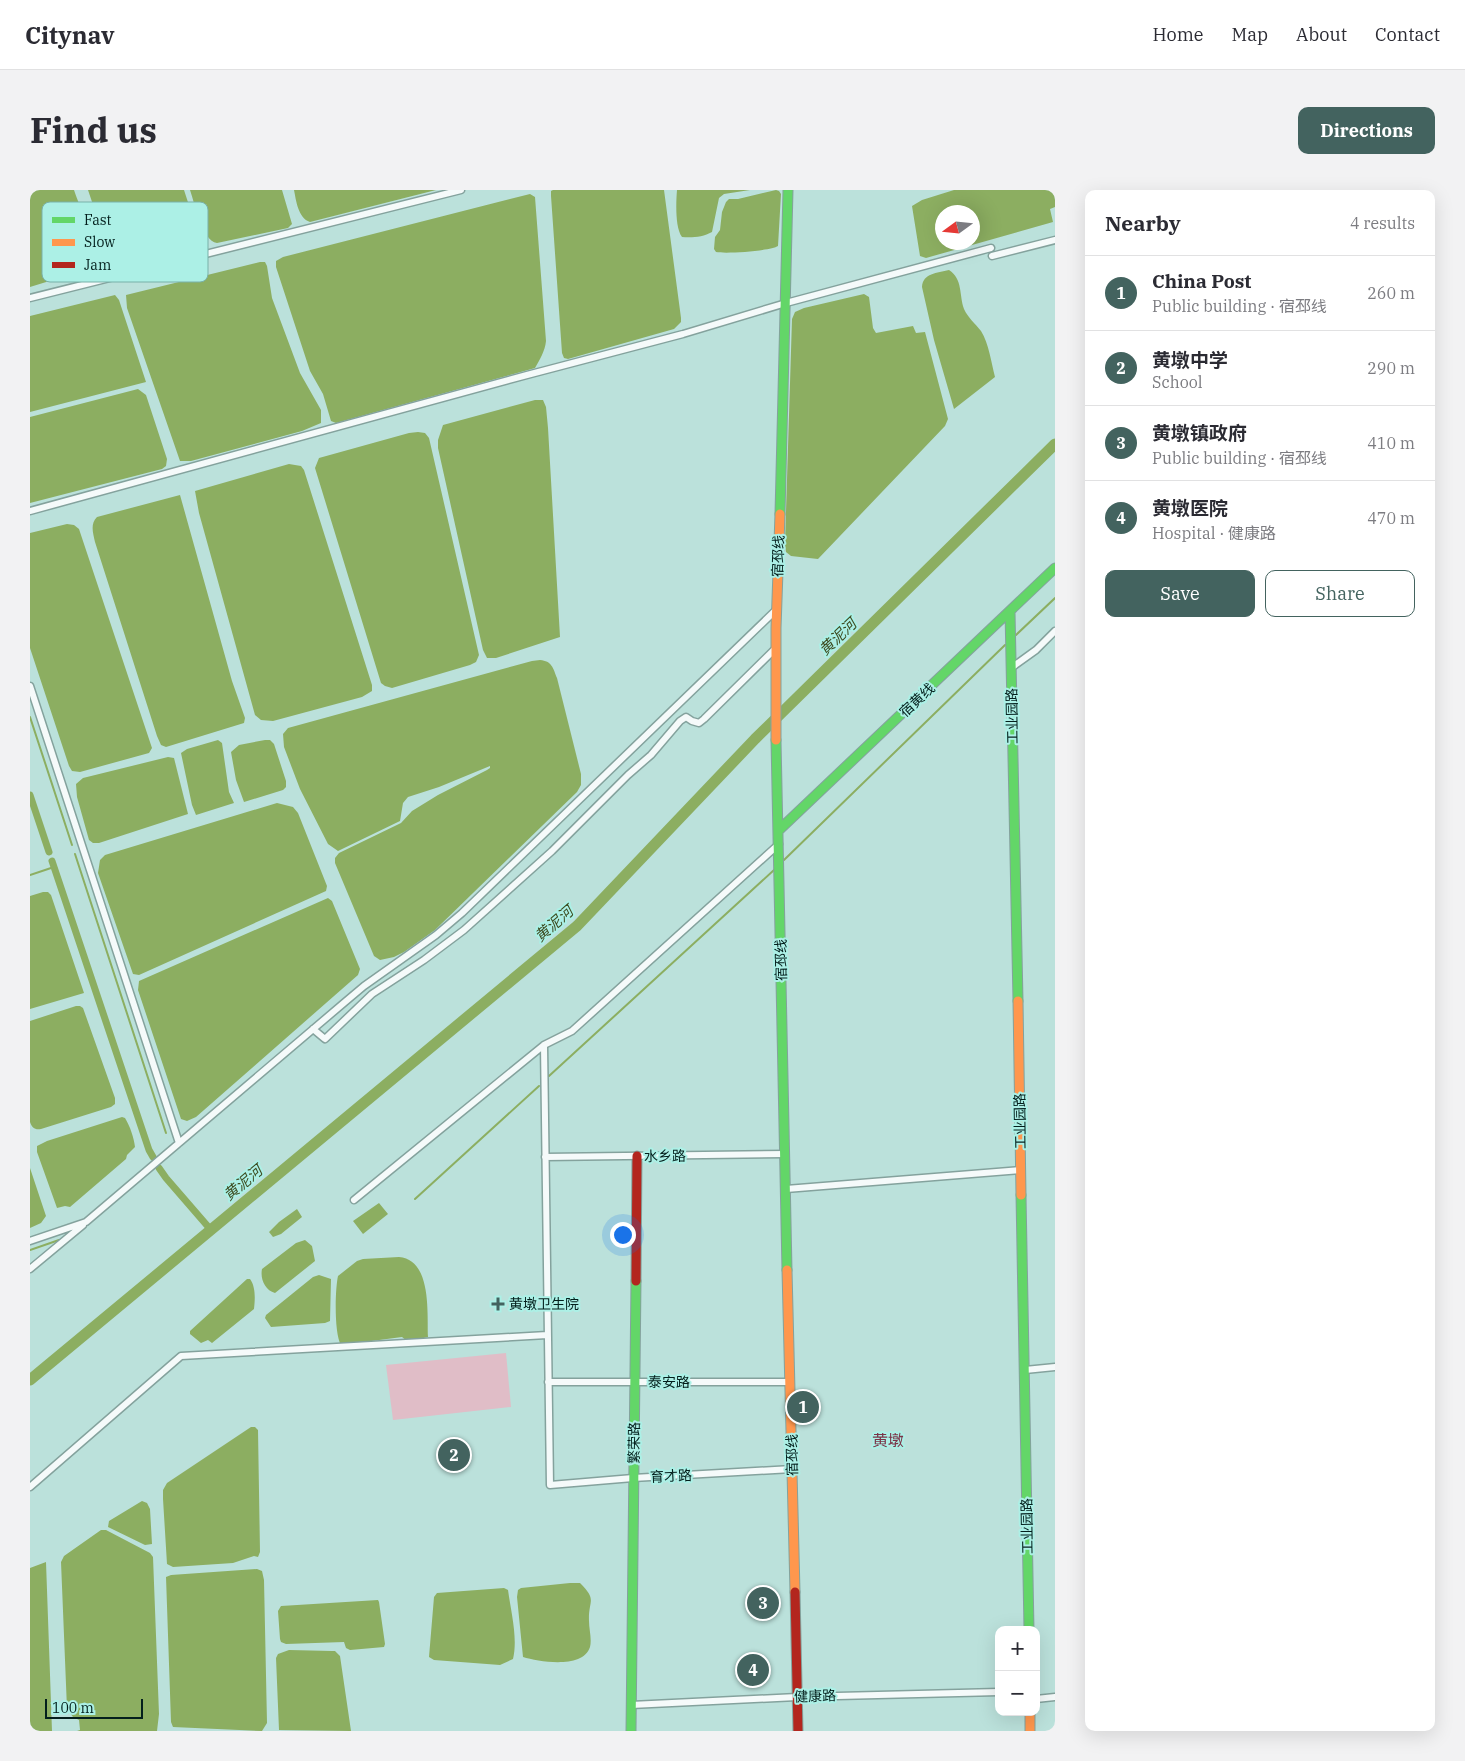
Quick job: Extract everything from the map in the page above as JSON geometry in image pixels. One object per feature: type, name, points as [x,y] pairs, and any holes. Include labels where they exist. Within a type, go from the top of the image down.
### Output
[{"type":"street","points":[[208,253],[461,190]]},
{"type":"street","name":"宿邳线","points":[[788,190],[776,610],[776,746],[798,1731]]},
{"type":"street","points":[[992,256],[1055,240]]},
{"type":"street","points":[[30,512],[991,248]]},
{"type":"street","points":[[30,298],[94,282]]},
{"type":"street","name":"宿黄线","points":[[778,831],[1055,568]]},
{"type":"street","points":[[30,1269],[364,986],[436,936],[776,610]]},
{"type":"street","name":"工业园路","points":[[1010,612],[1022,1170],[1029,1626]]},
{"type":"street","points":[[1011,668],[1036,650],[1055,631]]},
{"type":"street","points":[[313,1029],[325,1040],[372,994],[424,960],[464,930],[552,851],[650,755],[680,722],[686,717],[699,723],[776,648]]},
{"type":"street","points":[[30,686],[179,1143]]},
{"type":"street","points":[[354,1200],[544,1045],[572,1031],[779,844]]},
{"type":"street","points":[[364,986],[372,994]]},
{"type":"street","points":[[544,1045],[548,1382]]},
{"type":"street","name":"水乡路","points":[[545,1157],[785,1154]]},
{"type":"street","name":"繁荣路","points":[[631,1731],[637,1156]]},
{"type":"street","points":[[786,1189],[1022,1170]]},
{"type":"street","points":[[30,1241],[86,1222]]},
{"type":"street","points":[[30,1486],[181,1356],[547,1335]]},
{"type":"street","points":[[1024,1370],[1055,1367]]},
{"type":"street","name":"泰安路","points":[[548,1382],[790,1382]]},
{"type":"street","name":"育才路","points":[[548,1382],[550,1485],[792,1469]]},
{"type":"street","name":"健康路","points":[[631,1705],[797,1697],[995,1692]]},
{"type":"street","points":[[1040,1699],[1055,1697]]},
{"type":"street","points":[[1030,1716],[1030,1731]]},
{"type":"shaded area","points":[[30,190],[74,190],[79,202],[42,202],[42,282],[46,282],[30,287]]},
{"type":"shaded area","points":[[88,190],[184,190],[188,202],[92,202]]},
{"type":"shaded area","points":[[190,190],[282,190],[292,224],[288,228],[217,243],[208,237],[208,202],[194,202]]},
{"type":"shaded area","points":[[294,190],[436,190],[310,222],[300,213]]},
{"type":"shaded area","points":[[664,190],[681,318],[681,322],[674,329],[568,359],[564,358],[562,353],[551,196],[551,191]]},
{"type":"shaded area","points":[[677,190],[750,190],[724,194],[719,198],[712,232],[701,236],[682,237],[676,215]]},
{"type":"shaded area","points":[[776,190],[781,194],[778,246],[748,252],[716,252],[714,249],[715,237],[720,230],[722,212],[726,202],[729,199],[738,199]]},
{"type":"shaded area","points":[[954,190],[1055,190],[1055,207],[1050,209],[1053,222],[980,243],[980,205],[935,205],[935,250],[954,250],[926,258],[920,256],[912,206],[922,200]]},
{"type":"shaded area","points":[[530,194],[535,197],[546,341],[535,368],[336,423],[331,421],[323,394],[310,371],[276,267],[276,261],[283,257]]},
{"type":"shaded area","points":[[265,262],[272,298],[300,373],[321,410],[321,423],[302,431],[191,461],[180,461],[127,308],[126,295],[179,282],[208,282],[208,275]]},
{"type":"shaded area","points":[[949,270],[959,283],[964,309],[984,336],[995,377],[954,409],[934,340],[922,287],[923,282],[928,276]]},
{"type":"shaded area","points":[[864,294],[869,297],[873,328],[876,333],[913,326],[916,333],[925,332],[948,419],[945,426],[818,559],[791,556],[786,552],[785,544],[792,319],[795,312],[804,308]]},
{"type":"shaded area","points":[[115,295],[119,300],[146,382],[30,412],[30,316]]},
{"type":"shaded area","points":[[138,389],[146,395],[167,459],[166,466],[162,469],[30,503],[30,417]]},
{"type":"shaded area","points":[[535,400],[543,400],[546,407],[560,637],[496,658],[487,658],[483,650],[438,448],[438,440],[443,425]]},
{"type":"shaded area","points":[[418,432],[425,433],[429,438],[479,655],[476,662],[470,665],[392,688],[381,683],[315,468],[319,458]]},
{"type":"shaded area","points":[[289,464],[301,466],[304,470],[372,685],[372,691],[362,697],[273,721],[261,720],[255,715],[199,513],[195,491]]},
{"type":"shaded area","points":[[180,495],[232,681],[245,718],[244,723],[166,747],[161,745],[157,736],[95,542],[93,526],[97,517]]},
{"type":"shaded area","points":[[67,524],[74,525],[79,529],[152,748],[149,753],[80,772],[72,771],[69,766],[30,648],[30,533]]},
{"type":"shaded area","points":[[540,660],[550,663],[557,678],[581,774],[581,785],[577,792],[435,930],[404,952],[394,957],[380,960],[374,956],[335,863],[335,858],[339,853],[401,823],[412,811],[438,795],[487,770],[490,766],[439,787],[408,797],[403,803],[400,821],[338,851],[328,844],[300,789],[284,747],[283,734],[288,728]]},
{"type":"shaded area","points":[[218,740],[222,743],[229,792],[234,803],[196,815],[192,805],[181,753],[187,749]]},
{"type":"shaded area","points":[[270,740],[274,744],[286,781],[286,787],[283,790],[244,802],[236,780],[231,752],[239,745]]},
{"type":"shaded area","points":[[168,757],[174,758],[188,814],[99,843],[93,843],[89,840],[77,797],[76,784],[83,778]]},
{"type":"shaded area","points":[[277,803],[293,807],[298,813],[327,886],[326,891],[139,975],[133,974],[98,873],[100,860],[105,855]]},
{"type":"shaded area","points":[[48,892],[51,895],[84,993],[30,1009],[30,896]]},
{"type":"shaded area","points":[[328,898],[332,901],[360,969],[358,975],[196,1117],[187,1121],[181,1119],[138,990],[139,981]]},
{"type":"shaded area","points":[[76,1006],[83,1008],[115,1098],[115,1104],[111,1107],[41,1129],[35,1129],[30,1122],[30,1021]]},
{"type":"shaded area","points":[[122,1117],[125,1118],[129,1125],[135,1147],[127,1155],[126,1159],[70,1207],[57,1208],[37,1152],[37,1146],[47,1141]]},
{"type":"shaded area","points":[[30,1168],[46,1216],[41,1223],[30,1228]]},
{"type":"shaded area","points":[[379,1203],[388,1214],[363,1234],[353,1221]]},
{"type":"shaded area","points":[[297,1209],[302,1217],[281,1234],[273,1237],[269,1232]]},
{"type":"shaded area","points":[[305,1240],[312,1246],[315,1261],[275,1293],[271,1292],[264,1284],[262,1269],[296,1243]]},
{"type":"shaded area","points":[[399,1257],[410,1260],[417,1267],[422,1277],[426,1289],[428,1337],[407,1341],[402,1337],[341,1345],[336,1322],[338,1276],[357,1261],[363,1259]]},
{"type":"shaded area","points":[[319,1275],[331,1279],[330,1321],[271,1327],[265,1318],[266,1315],[313,1277]]},
{"type":"shaded area","points":[[247,1279],[250,1279],[254,1290],[254,1309],[212,1343],[208,1340],[201,1343],[190,1334],[190,1331]]},
{"type":"shaded area","points":[[506,1353],[511,1407],[393,1420],[386,1365]]},
{"type":"shaded area","points":[[251,1427],[255,1427],[258,1430],[260,1552],[258,1557],[254,1556],[233,1563],[173,1567],[167,1564],[163,1490],[167,1483]]},
{"type":"shaded area","points":[[142,1501],[147,1503],[150,1509],[152,1544],[145,1545],[108,1527],[109,1521]]},
{"type":"shaded area","points":[[101,1530],[106,1530],[150,1553],[153,1557],[159,1714],[157,1731],[77,1731],[80,1730],[79,1720],[73,1717],[67,1709],[61,1562],[64,1556]]},
{"type":"shaded area","points":[[46,1562],[52,1731],[30,1731],[30,1568]]},
{"type":"shaded area","points":[[257,1569],[262,1571],[264,1580],[267,1723],[262,1731],[173,1727],[171,1722],[166,1577],[171,1575]]},
{"type":"shaded area","points":[[580,1583],[586,1589],[591,1601],[589,1621],[591,1644],[586,1654],[579,1659],[560,1662],[540,1661],[523,1657],[517,1597],[518,1590],[521,1588]]},
{"type":"shaded area","points":[[504,1588],[508,1590],[514,1625],[513,1659],[500,1665],[434,1660],[429,1657],[434,1597],[437,1593]]},
{"type":"shaded area","points":[[378,1600],[384,1647],[350,1650],[346,1648],[344,1642],[286,1644],[281,1642],[278,1611],[281,1606]]},
{"type":"shaded area","points":[[289,1650],[335,1651],[340,1656],[351,1731],[279,1730],[276,1658],[278,1654]]},
{"type":"waterway","name":"黄泥河","points":[[30,1380],[577,926],[755,739],[1055,444]]},
{"type":"waterway","points":[[1016,635],[1055,598]]},
{"type":"waterway","points":[[784,860],[1005,645]]},
{"type":"waterway","points":[[30,717],[72,845]]},
{"type":"waterway","points":[[30,795],[49,852]]},
{"type":"waterway","points":[[75,854],[166,1133]]},
{"type":"waterway","points":[[52,861],[149,1150],[153,1157]]},
{"type":"waterway","points":[[30,875],[54,867]]},
{"type":"waterway","points":[[549,1076],[774,870]]},
{"type":"waterway","points":[[415,1199],[539,1086]]},
{"type":"waterway","points":[[159,1168],[211,1230]]},
{"type":"waterway","points":[[30,1250],[59,1240]]},
{"type":"traffic: fast","points":[[780,514],[788,190]]},
{"type":"traffic: fast","points":[[778,831],[1055,568]]},
{"type":"traffic: fast","points":[[1010,611],[1018,1001]]},
{"type":"traffic: fast","points":[[776,740],[787,1270]]},
{"type":"traffic: fast","points":[[1021,1195],[1029,1626]]},
{"type":"traffic: fast","points":[[631,1731],[636,1281]]},
{"type":"traffic: slow","points":[[776,740],[776,628],[780,514]]},
{"type":"traffic: slow","points":[[1018,1001],[1021,1195]]},
{"type":"traffic: slow","points":[[787,1270],[795,1592]]},
{"type":"traffic: slow","points":[[1030,1716],[1030,1731]]},
{"type":"traffic: jam","points":[[636,1281],[637,1156]]},
{"type":"traffic: jam","points":[[795,1592],[798,1731]]},
{"type":"place","name":"黄墩卫生院","points":[[498,1304]]},
{"type":"place","name":"China Post","points":[[803,1407]]},
{"type":"place","name":"黄墩中学","points":[[454,1455]]},
{"type":"place","name":"黄墩镇政府","points":[[763,1603]]},
{"type":"place","name":"黄墩医院","points":[[753,1670]]},
{"type":"district","name":"黄墩","points":[[888,1440]]}]
